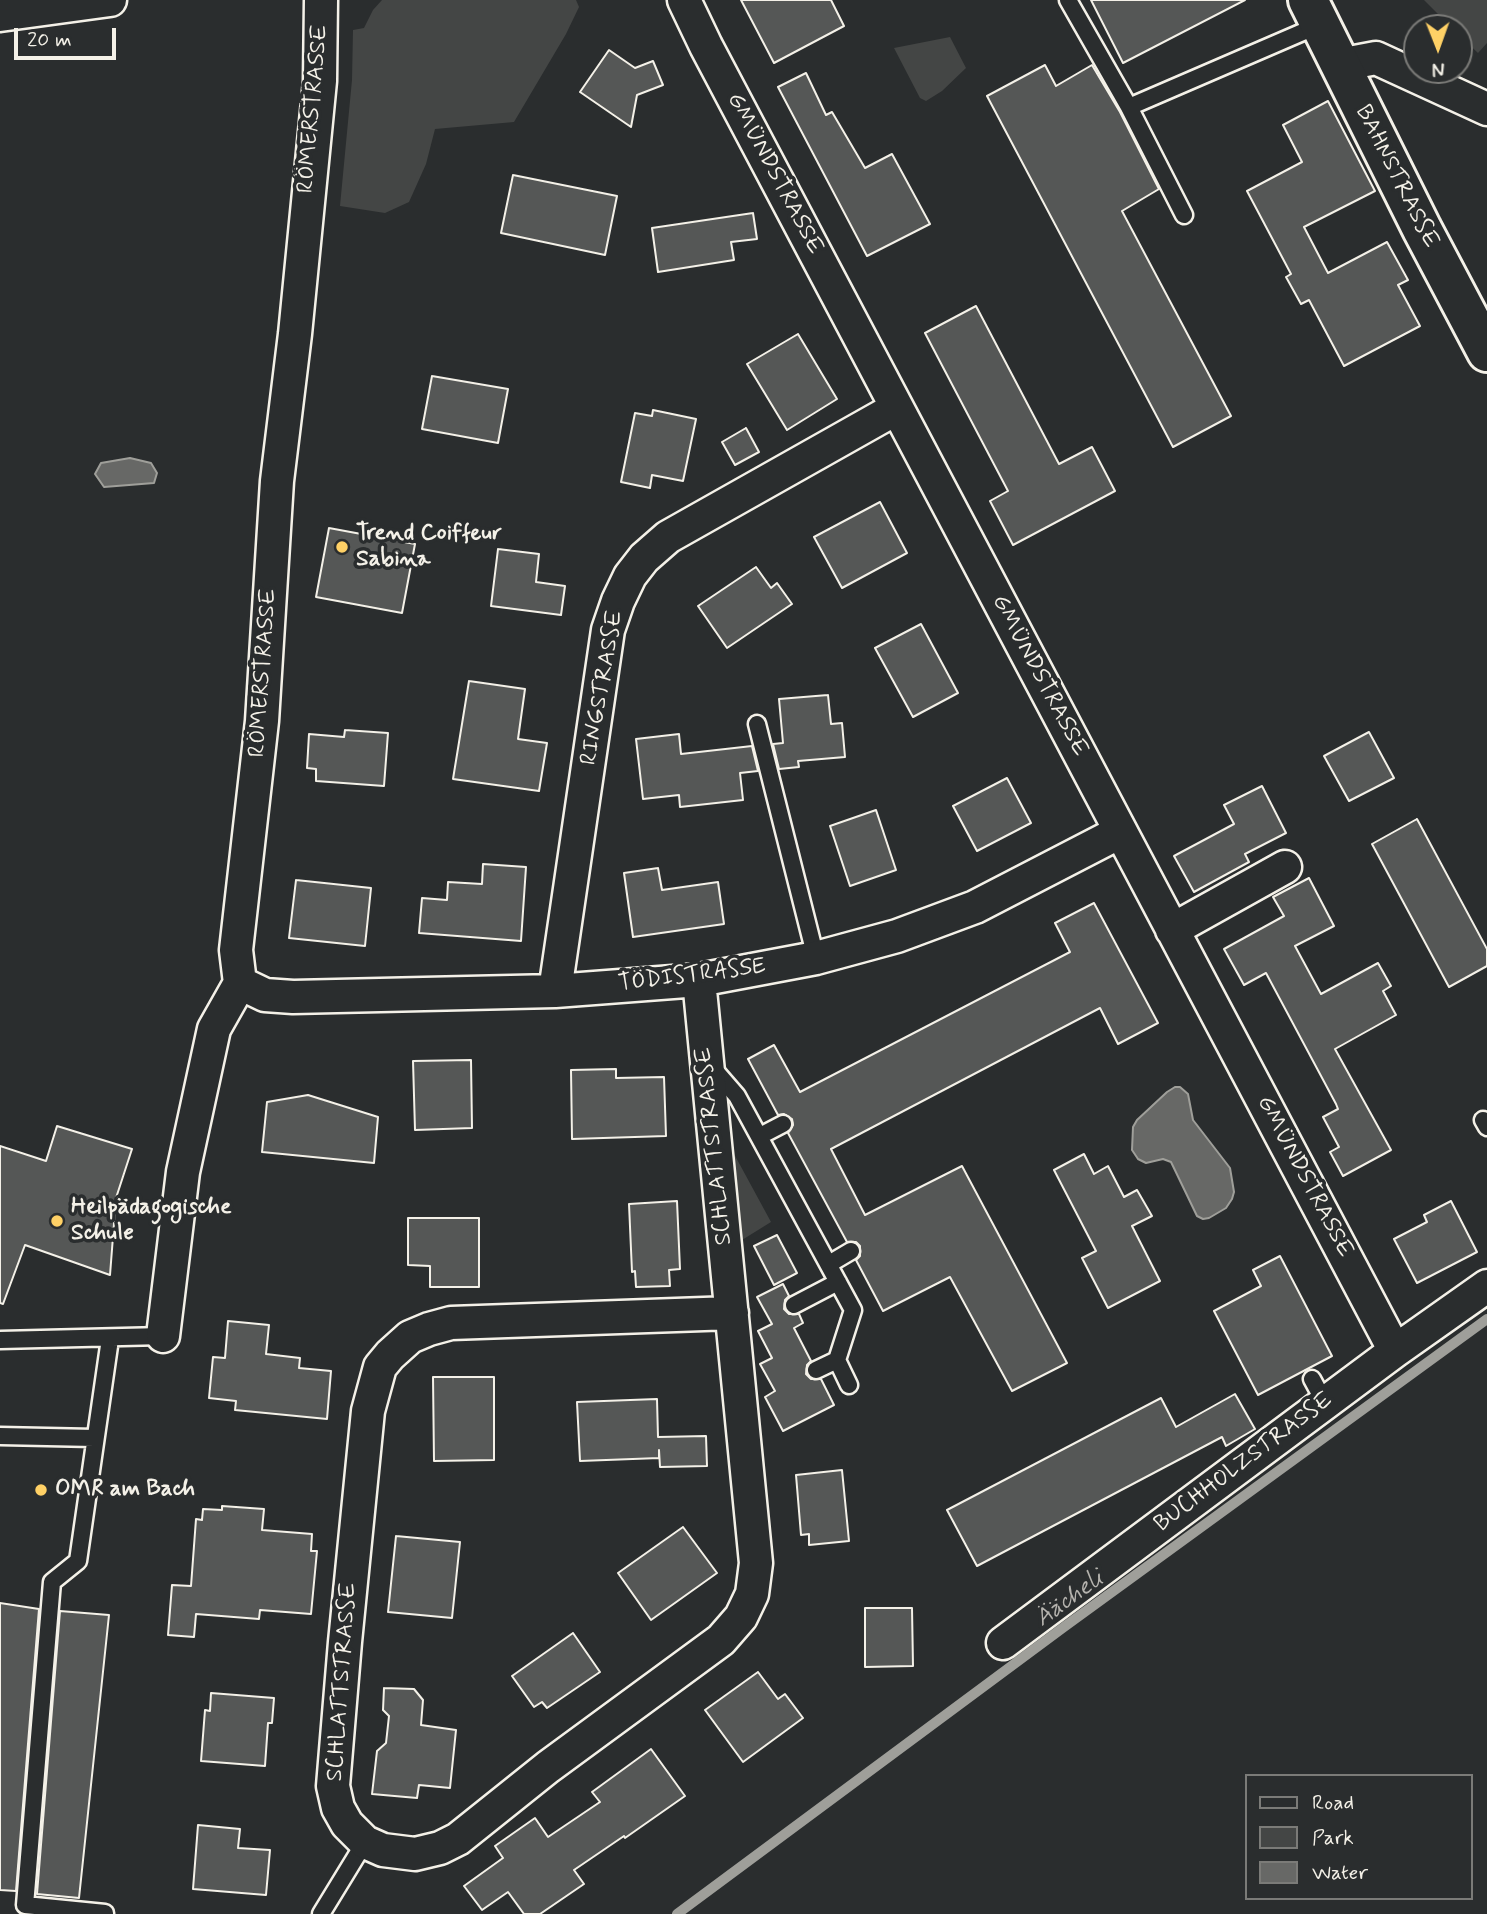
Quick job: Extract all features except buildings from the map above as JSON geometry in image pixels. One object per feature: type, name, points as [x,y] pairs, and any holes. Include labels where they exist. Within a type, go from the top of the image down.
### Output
[{"type":"main road","name":"BAHNSTRASSE","points":[[1313,12],[1487,352]]},
{"type":"street","points":[[0,15],[110,0]]},
{"type":"street","name":"RÖMERSTRASSE","points":[[240,983],[236,950],[262,721],[277,481],[295,334],[320,81],[321,0]]},
{"type":"street","name":"GMÜNDSTRASSE","points":[[684,0],[1395,1351]]},
{"type":"street","points":[[1339,65],[1376,58],[1487,109]]},
{"type":"street","name":"RINGSTRASSE","points":[[555,991],[608,629],[630,576],[644,558],[668,537],[897,408]]},
{"type":"street","name":"TÖDISTRASSE","points":[[240,983],[265,995],[293,998],[555,991],[699,980],[816,958],[897,936],[975,907],[1120,832]]},
{"type":"street","points":[[1172,930],[1285,867]]},
{"type":"street","name":"SCHLATTSTRASSE","points":[[699,980],[732,1313],[756,1563],[751,1594],[741,1617],[721,1640],[548,1767],[458,1839],[440,1848],[415,1854],[383,1850],[365,1842],[347,1824],[338,1808],[333,1786],[368,1411],[380,1367],[410,1337],[451,1323],[732,1313]]},
{"type":"street","points":[[163,1336],[183,1172],[214,1029],[240,983]]},
{"type":"street","name":"BUCHHOLZSTRASSE","points":[[1003,1643],[1319,1391],[1395,1351],[1487,1286]]},
{"type":"lane","points":[[1068,0],[1129,107],[1184,215]]},
{"type":"lane","points":[[1129,107],[1313,12]]},
{"type":"lane","points":[[757,724],[816,958]]},
{"type":"lane","points":[[707,1062],[737,1096],[853,1310],[837,1360],[849,1385]]},
{"type":"lane","points":[[760,1136],[783,1124]]},
{"type":"lane","points":[[829,1264],[852,1251]]},
{"type":"lane","points":[[794,1306],[838,1282]]},
{"type":"lane","points":[[0,1340],[163,1336]]},
{"type":"lane","points":[[105,1913],[25,1905],[52,1582],[78,1562],[110,1339]]},
{"type":"lane","points":[[816,1370],[837,1360]]},
{"type":"lane","points":[[0,1436],[94,1438]]},
{"type":"lane","points":[[321,1914],[365,1842]]},
{"type":"green space","points":[[382,0],[576,0],[579,7],[514,122],[435,129],[426,164],[409,202],[385,213],[340,206],[352,80],[353,30],[364,28],[373,10]]},
{"type":"green space","points":[[1424,0],[1487,0],[1487,43],[1478,53],[1473,48],[1473,14],[1438,14]]},
{"type":"green space","points":[[950,37],[966,68],[942,91],[926,101],[920,98],[894,48]]},
{"type":"green space","points":[[733,1152],[771,1222],[742,1240]]},
{"type":"water","points":[[130,458],[151,463],[157,473],[154,483],[104,487],[95,474],[101,463]]},
{"type":"water","points":[[1175,1087],[1180,1087],[1188,1094],[1193,1120],[1230,1168],[1234,1192],[1232,1199],[1226,1208],[1209,1218],[1197,1216],[1171,1162],[1163,1159],[1146,1163],[1138,1159],[1132,1150],[1133,1127],[1137,1120]]},
{"type":"waterway","name":"Äächeli","points":[[677,1914],[1064,1627],[1487,1319]]},
{"type":"place","name":"Trend Coiffeur Sabina","points":[[342,547]]},
{"type":"place","name":"Heilpädagogische Schule","points":[[57,1221]]},
{"type":"place","name":"OMR am Bach","points":[[41,1490]]}]
